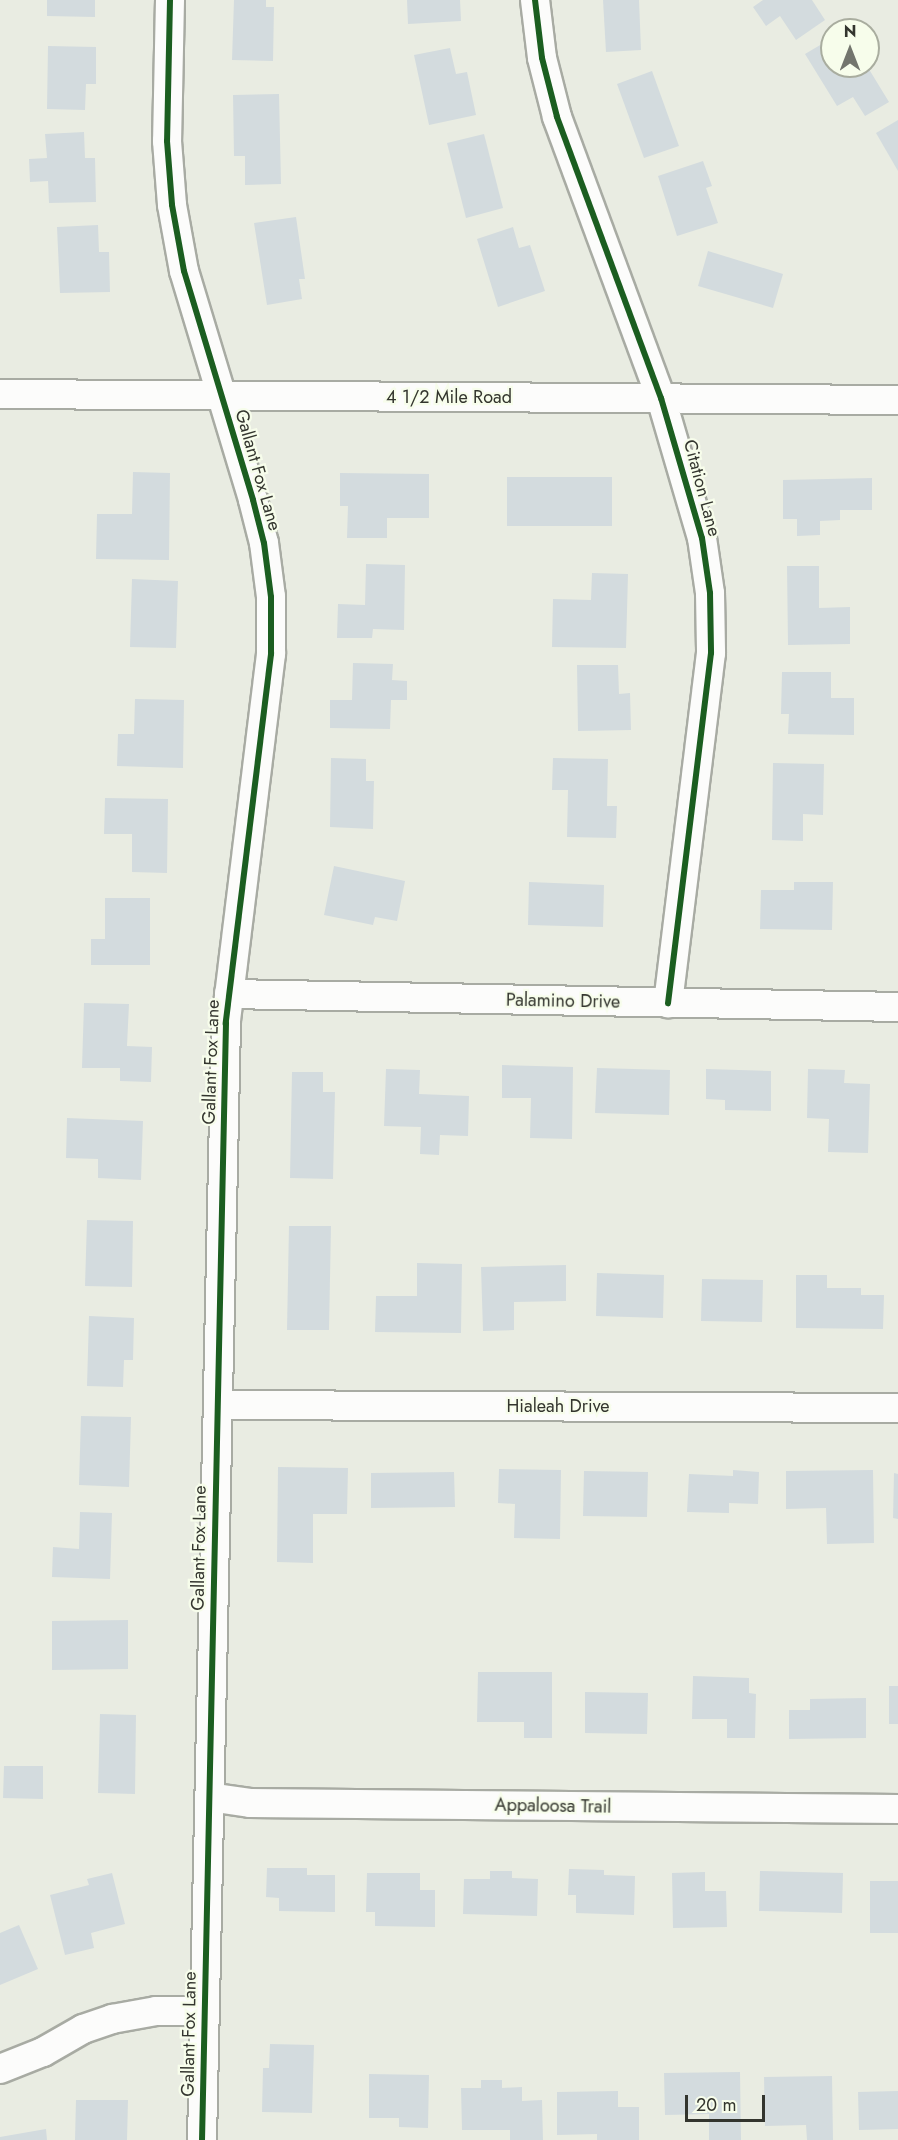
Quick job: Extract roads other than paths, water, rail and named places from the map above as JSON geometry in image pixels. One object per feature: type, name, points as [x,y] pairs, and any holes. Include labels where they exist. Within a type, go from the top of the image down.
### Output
[{"type":"street","name":"Gallant Fox Lane","points":[[170,0],[167,141],[172,205],[184,271],[264,543],[270,597],[270,654],[226,1023],[202,2140]]},
{"type":"street","name":"Citation Lane","points":[[535,0],[542,58],[557,117],[661,398],[702,538],[710,593],[711,653],[668,1003]]},
{"type":"street","name":"4 1/2 Mile Road","points":[[0,394],[898,400]]},
{"type":"street","name":"Palamino Drive","points":[[229,994],[898,1007]]},
{"type":"street","name":"Hialeah Drive","points":[[218,1405],[898,1408]]},
{"type":"street","name":"Appaloosa Trail","points":[[209,1797],[250,1803],[898,1809]]},
{"type":"street","points":[[0,2069],[43,2052],[83,2029],[112,2019],[156,2012],[204,2011]]}]
